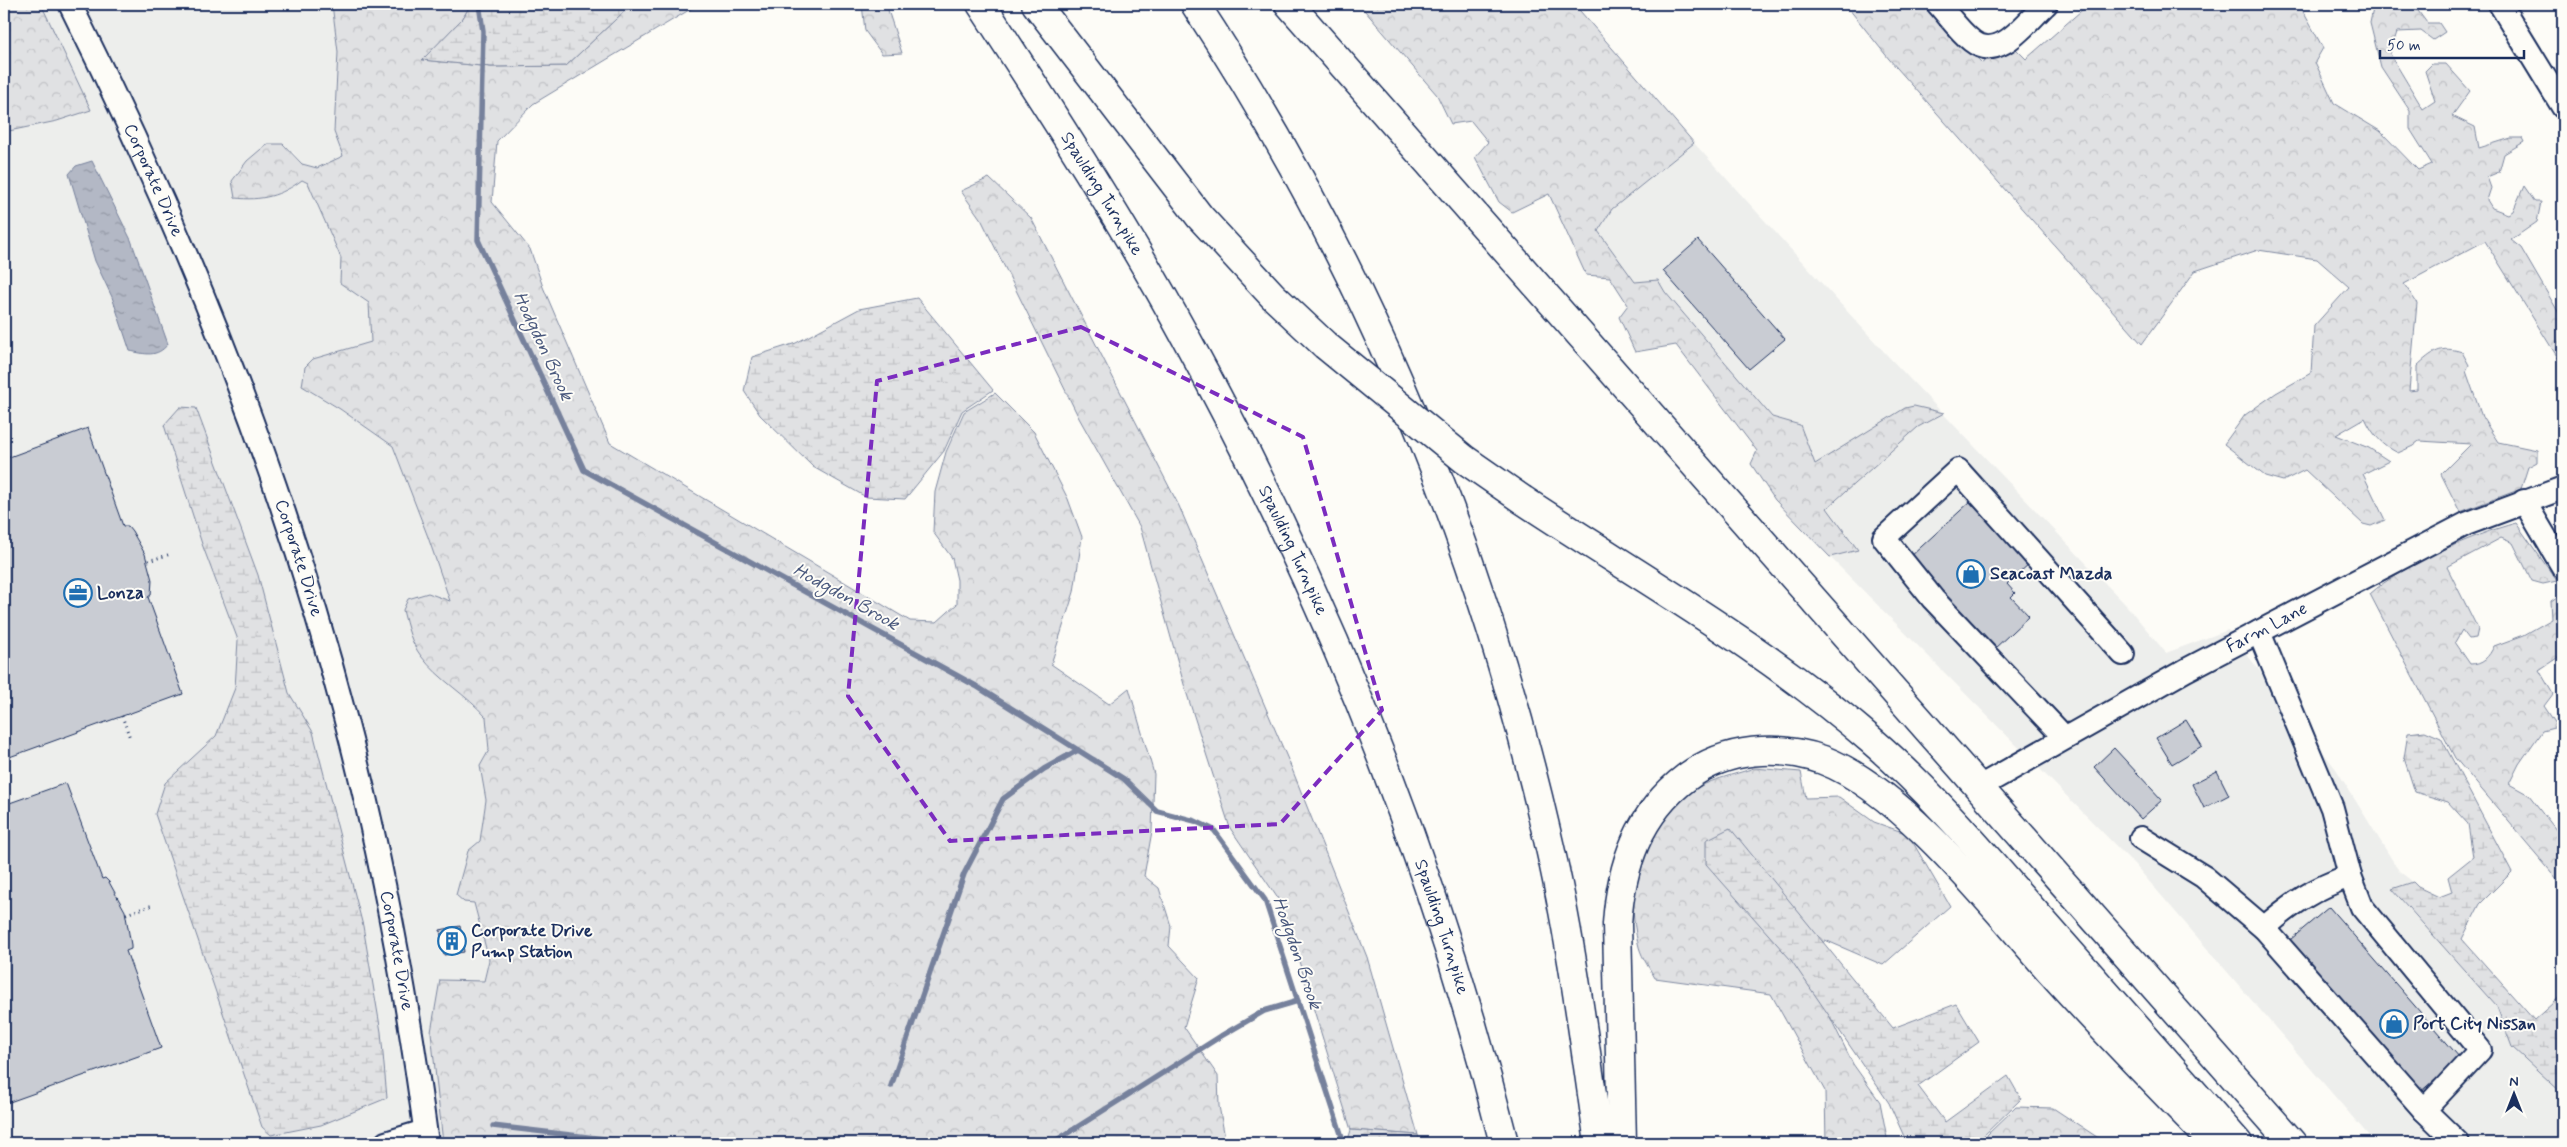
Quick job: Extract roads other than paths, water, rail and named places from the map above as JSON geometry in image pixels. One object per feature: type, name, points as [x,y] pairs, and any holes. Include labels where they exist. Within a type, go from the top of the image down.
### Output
[{"type":"highway","name":"Spaulding Turnpike","points":[[981,4],[1076,153],[1186,336],[1288,536],[1343,659],[1418,856],[1463,994],[1504,1143]]},
{"type":"highway","points":[[1036,4],[1200,217],[1261,283],[1325,345],[1450,448],[1523,500],[1761,653],[1818,696],[1879,747],[1924,790],[1996,868],[2238,1143]]},
{"type":"highway","points":[[1195,4],[1264,114],[1332,239],[1394,366],[1447,497],[1513,700],[1548,837],[1573,975],[1599,1143]]},
{"type":"highway","points":[[1289,4],[2292,1143]]},
{"type":"highway","points":[[1305,4],[1419,152]]},
{"type":"highway","points":[[1622,1143],[1618,924],[1619,901],[1626,863],[1634,842],[1659,803],[1693,773],[1734,755],[1780,751],[1802,754],[1845,770],[1896,808],[1959,870],[2113,1040],[2214,1143]]},
{"type":"street","name":"Corporate Drive","points":[[70,4],[141,152],[206,301],[228,354],[294,543],[340,698],[367,805],[412,1034],[426,1137]]},
{"type":"street","points":[[1938,4],[1971,40],[1980,46],[1993,49],[2010,38],[2046,4]]},
{"type":"street","points":[[2500,4],[2563,107]]},
{"type":"street","points":[[2064,737],[1933,599],[1884,538],[1958,470],[2123,654]]},
{"type":"street","name":"Farm Lane","points":[[1979,787],[2064,737],[2466,524],[2563,488]]},
{"type":"street","points":[[2524,501],[2563,567]]},
{"type":"street","points":[[2259,632],[2332,808],[2350,876],[2362,907],[2480,1050],[2424,1110]]},
{"type":"street","points":[[2141,838],[2204,876],[2264,928],[2424,1110],[2458,1143]]},
{"type":"street","points":[[2264,928],[2290,905],[2322,885],[2350,876]]},
{"type":"street","points":[[386,1143],[426,1137]]},
{"type":"water","points":[[92,161],[131,240],[168,344],[155,353],[146,354],[130,351],[112,297],[95,261],[69,174],[76,166]]},
{"type":"waterway","name":"Hodgdon Brook","points":[[479,4],[483,31],[478,240],[584,470],[976,686],[1124,779],[1157,811],[1195,821],[1214,830],[1265,900],[1344,1143]]},
{"type":"waterway","points":[[891,1086],[964,874],[1003,799],[1044,769],[1078,750]]},
{"type":"waterway","points":[[1052,1143],[1221,1036],[1264,1011],[1298,1001]]},
{"type":"waterway","points":[[493,1126],[639,1143]]},
{"type":"place","name":"Seacoast Mazda","points":[[1971,574]]},
{"type":"place","name":"Lonza","points":[[78,593]]},
{"type":"place","name":"Corporate Drive Pump Station","points":[[452,941]]},
{"type":"place","name":"Port City Nissan","points":[[2394,1024]]}]
